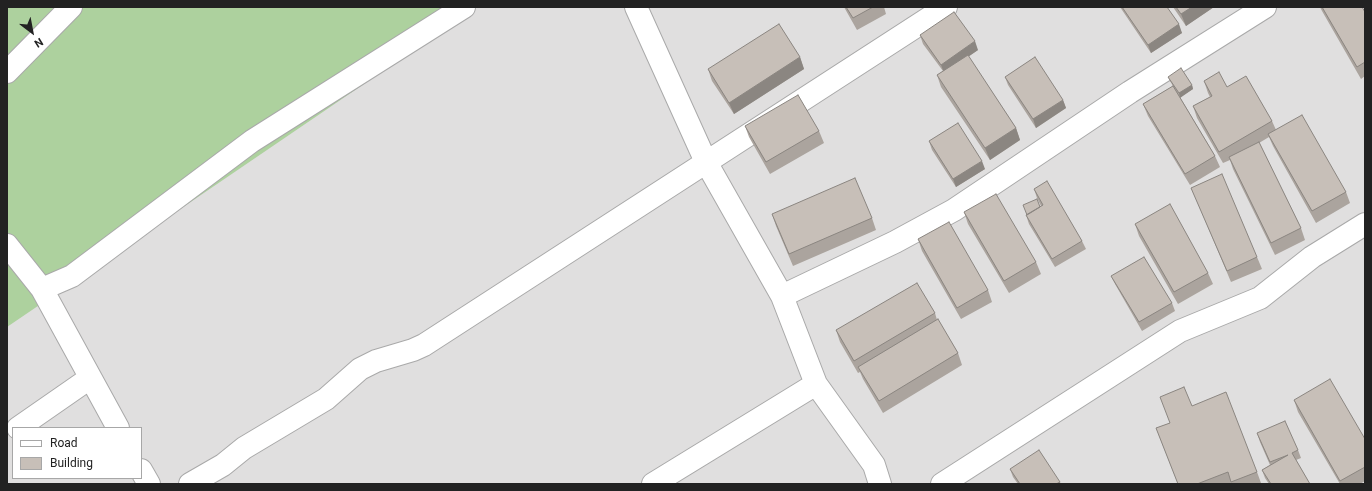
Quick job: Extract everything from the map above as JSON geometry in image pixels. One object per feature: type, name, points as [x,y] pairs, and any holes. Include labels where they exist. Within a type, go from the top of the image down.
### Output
[{"type":"street","points":[[7,72],[71,7]]},
{"type":"street","points":[[42,289],[72,276],[252,141],[464,7]]},
{"type":"street","points":[[636,7],[706,162],[782,296],[816,384],[874,465],[880,484]]},
{"type":"street","points":[[190,484],[223,466],[244,448],[326,399],[360,369],[376,361],[413,350],[424,345],[946,7]]},
{"type":"street","points":[[782,296],[895,242],[954,210],[1130,92],[1265,7]]},
{"type":"street","points":[[942,484],[1180,331],[1260,298],[1312,257],[1365,224]]},
{"type":"street","points":[[7,245],[42,289],[117,427]]},
{"type":"street","points":[[19,427],[90,378]]},
{"type":"street","points":[[653,484],[816,384]]},
{"type":"street","points":[[142,472],[149,484]]},
{"type":"shaded area","points":[[7,7],[1365,7],[1365,484],[7,484]]},
{"type":"green space","points":[[7,7],[477,7],[7,327]]},
{"type":"building","points":[[846,7],[873,7],[853,18]]},
{"type":"building","points":[[1122,7],[1167,7],[1179,24],[1148,45]]},
{"type":"building","points":[[1176,7],[1192,7],[1181,14]]},
{"type":"building","points":[[1322,7],[1362,7],[1365,12],[1365,62],[1357,67]]},
{"type":"building","points":[[954,12],[975,41],[941,65],[920,35]]},
{"type":"building","points":[[779,24],[800,57],[729,103],[708,69]]},
{"type":"building","points":[[968,55],[1016,128],[985,148],[937,75]]},
{"type":"building","points":[[1035,57],[1063,100],[1033,119],[1005,77]]},
{"type":"building","points":[[1181,68],[1192,85],[1179,93],[1168,77]]},
{"type":"building","points":[[1219,72],[1227,87],[1246,76],[1272,121],[1219,152],[1193,106],[1212,96],[1204,81]]},
{"type":"building","points":[[1173,86],[1215,156],[1185,174],[1143,104]]},
{"type":"building","points":[[798,95],[819,131],[766,162],[745,126]]},
{"type":"building","points":[[1302,115],[1346,192],[1312,211],[1268,134]]},
{"type":"building","points":[[958,123],[982,161],[953,179],[929,141]]},
{"type":"building","points":[[1259,142],[1301,228],[1271,243],[1229,157]]},
{"type":"building","points":[[1222,174],[1257,257],[1227,271],[1191,188]]},
{"type":"building","points":[[855,178],[872,218],[789,254],[772,214]]},
{"type":"building","points":[[1047,181],[1082,241],[1052,259],[1026,215],[1043,205],[1034,189]]},
{"type":"building","points":[[996,194],[1036,262],[1004,281],[964,212]]},
{"type":"building","points":[[1037,199],[1040,207],[1027,215],[1023,205]]},
{"type":"building","points":[[1170,204],[1208,273],[1174,292],[1135,224]]},
{"type":"building","points":[[949,222],[988,290],[957,308],[918,239]]},
{"type":"building","points":[[1144,257],[1172,303],[1139,322],[1111,276]]},
{"type":"building","points":[[917,283],[935,313],[854,361],[836,330]]},
{"type":"building","points":[[938,319],[958,353],[879,401],[858,367]]},
{"type":"building","points":[[1330,379],[1365,439],[1365,467],[1340,481],[1294,400]]},
{"type":"building","points":[[1184,387],[1192,406],[1226,392],[1257,472],[1231,482],[1228,472],[1197,484],[1178,484],[1156,428],[1170,423],[1160,397]]},
{"type":"building","points":[[1285,421],[1298,450],[1292,453],[1310,484],[1271,484],[1262,470],[1288,455],[1270,462],[1257,433]]},
{"type":"building","points":[[1039,450],[1060,482],[1056,484],[1020,484],[1010,469]]}]
